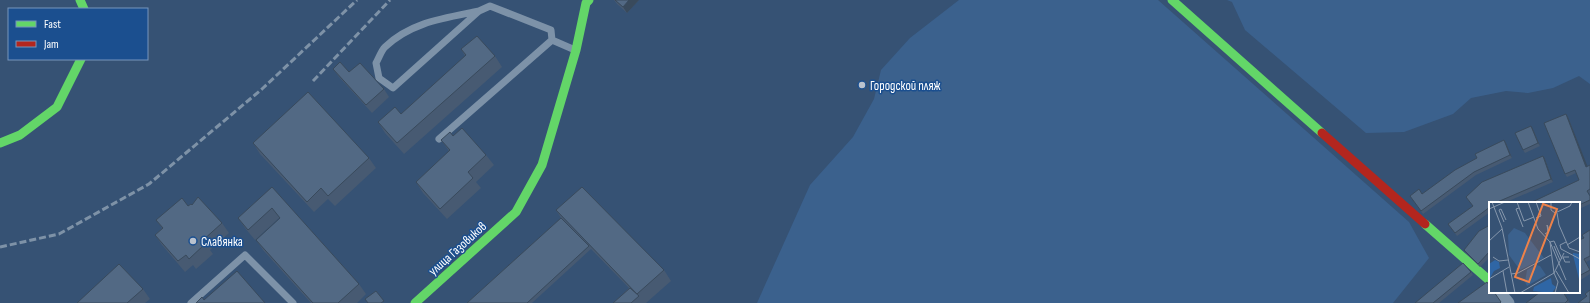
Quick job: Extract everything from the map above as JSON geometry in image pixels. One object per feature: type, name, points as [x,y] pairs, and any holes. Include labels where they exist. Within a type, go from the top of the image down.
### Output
[{"type":"street","name":"улица Газовиков","points":[[415,303],[516,212],[542,165],[576,50],[586,3],[589,0]]},
{"type":"street","points":[[1172,0],[1489,280]]},
{"type":"street","points":[[0,143],[20,135],[57,107],[80,60]]},
{"type":"street","points":[[1500,293],[1508,303]]},
{"type":"lane","points":[[479,11],[393,88],[379,78],[376,63],[384,48],[402,34],[423,23],[479,11],[490,6],[550,30],[552,40]]},
{"type":"lane","points":[[552,40],[576,50]]},
{"type":"lane","points":[[439,139],[552,40]]},
{"type":"lane","points":[[191,303],[245,255],[293,303]]},
{"type":"water","points":[[959,0],[1158,0],[1409,222],[1429,258],[1393,303],[757,303],[810,185],[853,137],[874,99],[881,70],[910,38]]},
{"type":"water","points":[[1227,0],[1590,0],[1590,84],[1579,76],[1553,88],[1528,93],[1506,91],[1471,98],[1453,114],[1404,132],[1366,133],[1245,30],[1232,2]]},
{"type":"building","points":[[615,0],[629,0],[623,7]]},
{"type":"building","points":[[477,36],[495,56],[397,143],[378,122],[395,107],[401,114],[466,55],[461,49]]},
{"type":"building","points":[[340,62],[349,72],[360,63],[384,89],[366,105],[333,69]]},
{"type":"building","points":[[308,92],[369,158],[328,196],[321,188],[307,202],[253,143]]},
{"type":"building","points":[[1566,114],[1586,167],[1590,165],[1590,189],[1587,191],[1590,196],[1590,200],[1580,205],[1580,202],[1532,202],[1579,180],[1575,170],[1565,174],[1544,123]]},
{"type":"building","points":[[1531,126],[1538,143],[1523,150],[1515,133]]},
{"type":"building","points":[[462,128],[486,155],[468,172],[473,178],[440,209],[416,182],[450,150],[441,140],[450,132],[453,136]]},
{"type":"building","points":[[1504,140],[1510,155],[1474,172],[1421,211],[1410,196],[1419,189],[1422,194],[1455,170],[1477,158],[1475,154]]},
{"type":"building","points":[[1543,156],[1551,179],[1497,202],[1489,202],[1489,208],[1455,233],[1448,224],[1473,206],[1466,197],[1482,182]]},
{"type":"building","points":[[272,187],[359,284],[338,303],[313,303],[256,240],[280,218],[272,208],[248,230],[238,218]]},
{"type":"building","points":[[582,187],[664,270],[637,294],[556,210]]},
{"type":"building","name":"Славянка","points":[[198,197],[222,223],[202,241],[205,244],[189,259],[186,255],[178,261],[155,235],[163,228],[156,220],[182,198],[188,206],[191,204],[192,205]]},
{"type":"building","points":[[561,218],[589,246],[527,303],[467,303]]},
{"type":"building","points":[[1489,226],[1489,252],[1478,264],[1464,250],[1479,231]]},
{"type":"building","points":[[1590,230],[1590,256],[1584,259],[1590,270],[1580,275],[1580,240],[1584,238],[1582,235]]},
{"type":"building","points":[[1463,263],[1471,272],[1433,303],[1415,303]]},
{"type":"building","points":[[119,264],[143,289],[127,303],[77,303]]},
{"type":"building","points":[[237,271],[265,303],[196,303],[202,297],[204,300]]},
{"type":"building","points":[[1487,282],[1489,285],[1489,293],[1495,293],[1501,302],[1500,303],[1458,303]]},
{"type":"building","points":[[630,288],[639,296],[631,303],[613,303]]},
{"type":"building","points":[[1590,290],[1590,302],[1578,303],[1587,296],[1585,294]]},
{"type":"building","points":[[376,291],[384,301],[381,303],[368,303],[365,299]]},
{"type":"building","points":[[1539,293],[1564,293],[1568,300],[1565,303],[1526,303]]},
{"type":"railway","points":[[0,247],[59,234],[149,184],[262,89],[357,0]]},
{"type":"railway","points":[[313,81],[390,0]]},
{"type":"traffic: fast","points":[[80,0],[84,8]]},
{"type":"traffic: fast","points":[[415,303],[516,212],[542,165],[576,50],[586,3],[589,0]]},
{"type":"traffic: fast","points":[[1172,0],[1322,133]]},
{"type":"traffic: fast","points":[[0,143],[20,135],[57,107],[80,60]]},
{"type":"traffic: fast","points":[[1425,224],[1489,280]]},
{"type":"traffic: jam","points":[[1322,133],[1425,224]]},
{"type":"place","name":"Городской пляж","points":[[862,85]]},
{"type":"place","name":"Славянка","points":[[193,241]]}]
